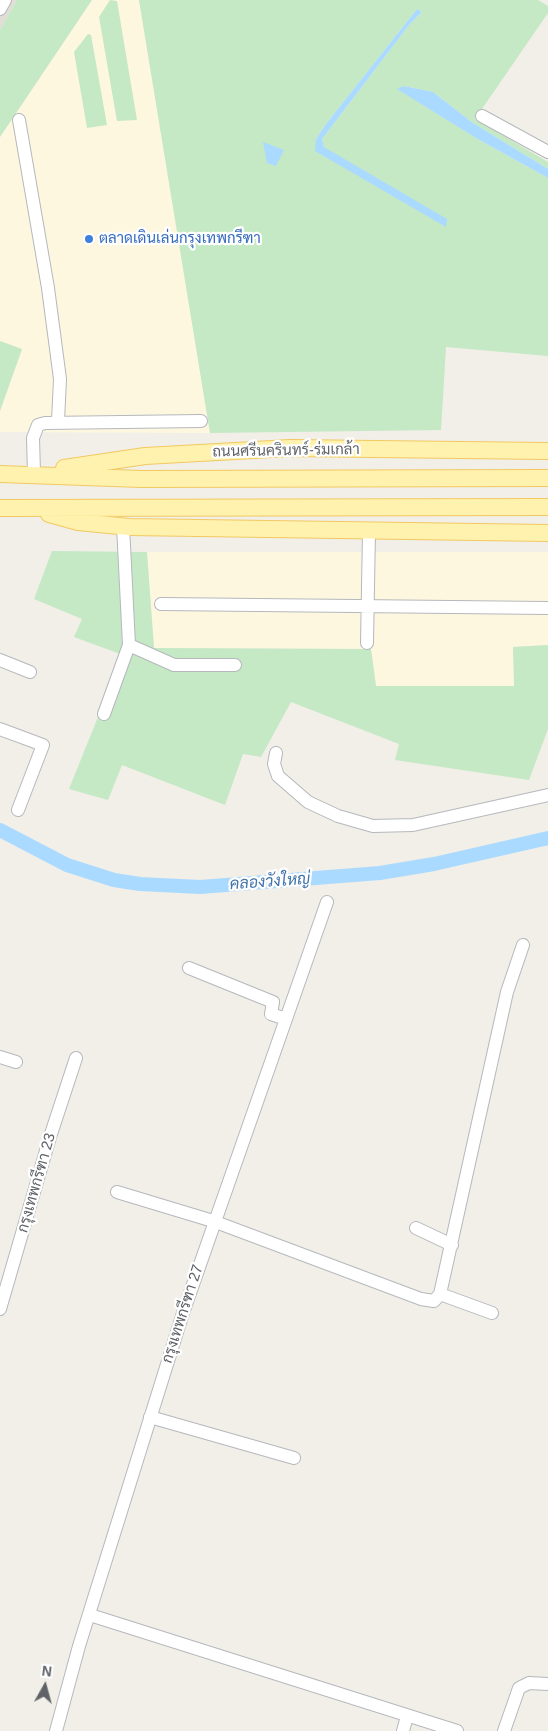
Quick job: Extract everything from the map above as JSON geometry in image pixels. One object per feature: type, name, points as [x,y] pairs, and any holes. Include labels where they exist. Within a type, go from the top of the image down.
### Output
[{"type":"main road","name":"ถนนศรีนครินทร์-ร่มเกล้า","points":[[30,474],[145,456],[290,448],[548,451]]},
{"type":"main road","name":"ถนนศรีนครินทร์-ร่มเกล้า","points":[[0,474],[141,479],[548,478]]},
{"type":"main road","points":[[0,508],[548,507]]},
{"type":"main road","points":[[30,508],[78,522],[123,526],[548,534]]},
{"type":"street","points":[[0,9],[5,0]]},
{"type":"street","points":[[482,116],[548,152]]},
{"type":"street","points":[[19,120],[48,288],[60,379],[58,421]]},
{"type":"street","points":[[30,474],[33,438],[38,426],[58,421],[201,421]]},
{"type":"street","points":[[104,714],[129,645],[123,526]]},
{"type":"street","points":[[367,644],[368,532]]},
{"type":"street","points":[[161,604],[548,608]]},
{"type":"street","points":[[129,645],[174,665],[235,665]]},
{"type":"street","points":[[0,660],[30,672]]},
{"type":"street","points":[[0,729],[43,745],[18,810]]},
{"type":"street","points":[[276,753],[274,764],[278,776],[308,802],[338,816],[373,826],[413,825],[548,795]]},
{"type":"street","name":"กรุงเทพกรีฑา 27","points":[[56,1731],[79,1646],[213,1221],[327,902]]},
{"type":"street","points":[[117,1192],[213,1221],[421,1299],[434,1301],[440,1294],[508,992],[523,945]]},
{"type":"street","points":[[189,968],[273,1002],[271,1014],[286,1018]]},
{"type":"street","points":[[0,1057],[16,1062]]},
{"type":"street","name":"กรุงเทพกรีฑา 23","points":[[0,1309],[50,1137],[76,1058]]},
{"type":"street","points":[[416,1228],[452,1245]]},
{"type":"street","points":[[440,1294],[492,1313]]},
{"type":"street","points":[[150,1417],[294,1458]]},
{"type":"street","points":[[90,1615],[457,1731]]},
{"type":"street","points":[[504,1731],[519,1688],[529,1683],[547,1681]]},
{"type":"street","points":[[403,1731],[407,1716]]},
{"type":"shaded area","points":[[0,0],[17,0],[0,30]]},
{"type":"shaded area","name":"ตลาดเดินเล่นกรุงเทพกรีฑา","points":[[92,0],[139,0],[210,433],[0,432],[0,411],[22,350],[0,341],[0,137]]},
{"type":"shaded area","points":[[147,552],[548,552],[548,645],[513,647],[515,686],[376,686],[371,649],[154,648]]},
{"type":"green space","points":[[17,0],[92,0],[0,137],[0,30]]},
{"type":"green space","points":[[110,0],[117,1],[137,120],[117,121],[99,17]]},
{"type":"green space","points":[[139,0],[538,0],[548,6],[548,13],[475,119],[548,162],[548,169],[473,123],[433,92],[404,86],[398,89],[476,138],[548,178],[548,356],[446,347],[441,430],[210,433]],"holes":[[[417,9],[422,12],[409,25],[322,139],[324,147],[316,139],[326,124]]]},
{"type":"green space","points":[[88,34],[91,35],[107,125],[87,128],[74,52]]},
{"type":"green space","points":[[0,341],[22,349],[0,411]]},
{"type":"green space","points":[[52,551],[147,552],[154,648],[371,649],[376,686],[514,686],[513,647],[548,645],[548,729],[529,780],[395,760],[399,744],[291,702],[261,757],[243,754],[225,805],[122,765],[108,800],[69,789],[123,655],[74,637],[82,619],[34,599]]},
{"type":"water","points":[[417,9],[422,12],[409,25],[322,139],[324,147],[447,219],[446,227],[315,151],[316,139],[326,124]]},
{"type":"water","points":[[404,86],[433,92],[473,123],[548,169],[548,178],[476,138],[397,89]]},
{"type":"water","points":[[263,142],[284,150],[276,166],[267,163]]},
{"type":"waterway","name":"คลองวังใหญ่","points":[[0,830],[67,865],[114,880],[140,884],[200,887],[380,873],[434,864],[548,838]]},
{"type":"place","name":"ตลาดเดินเล่นกรุงเทพกรีฑา","points":[[89,239]]}]
